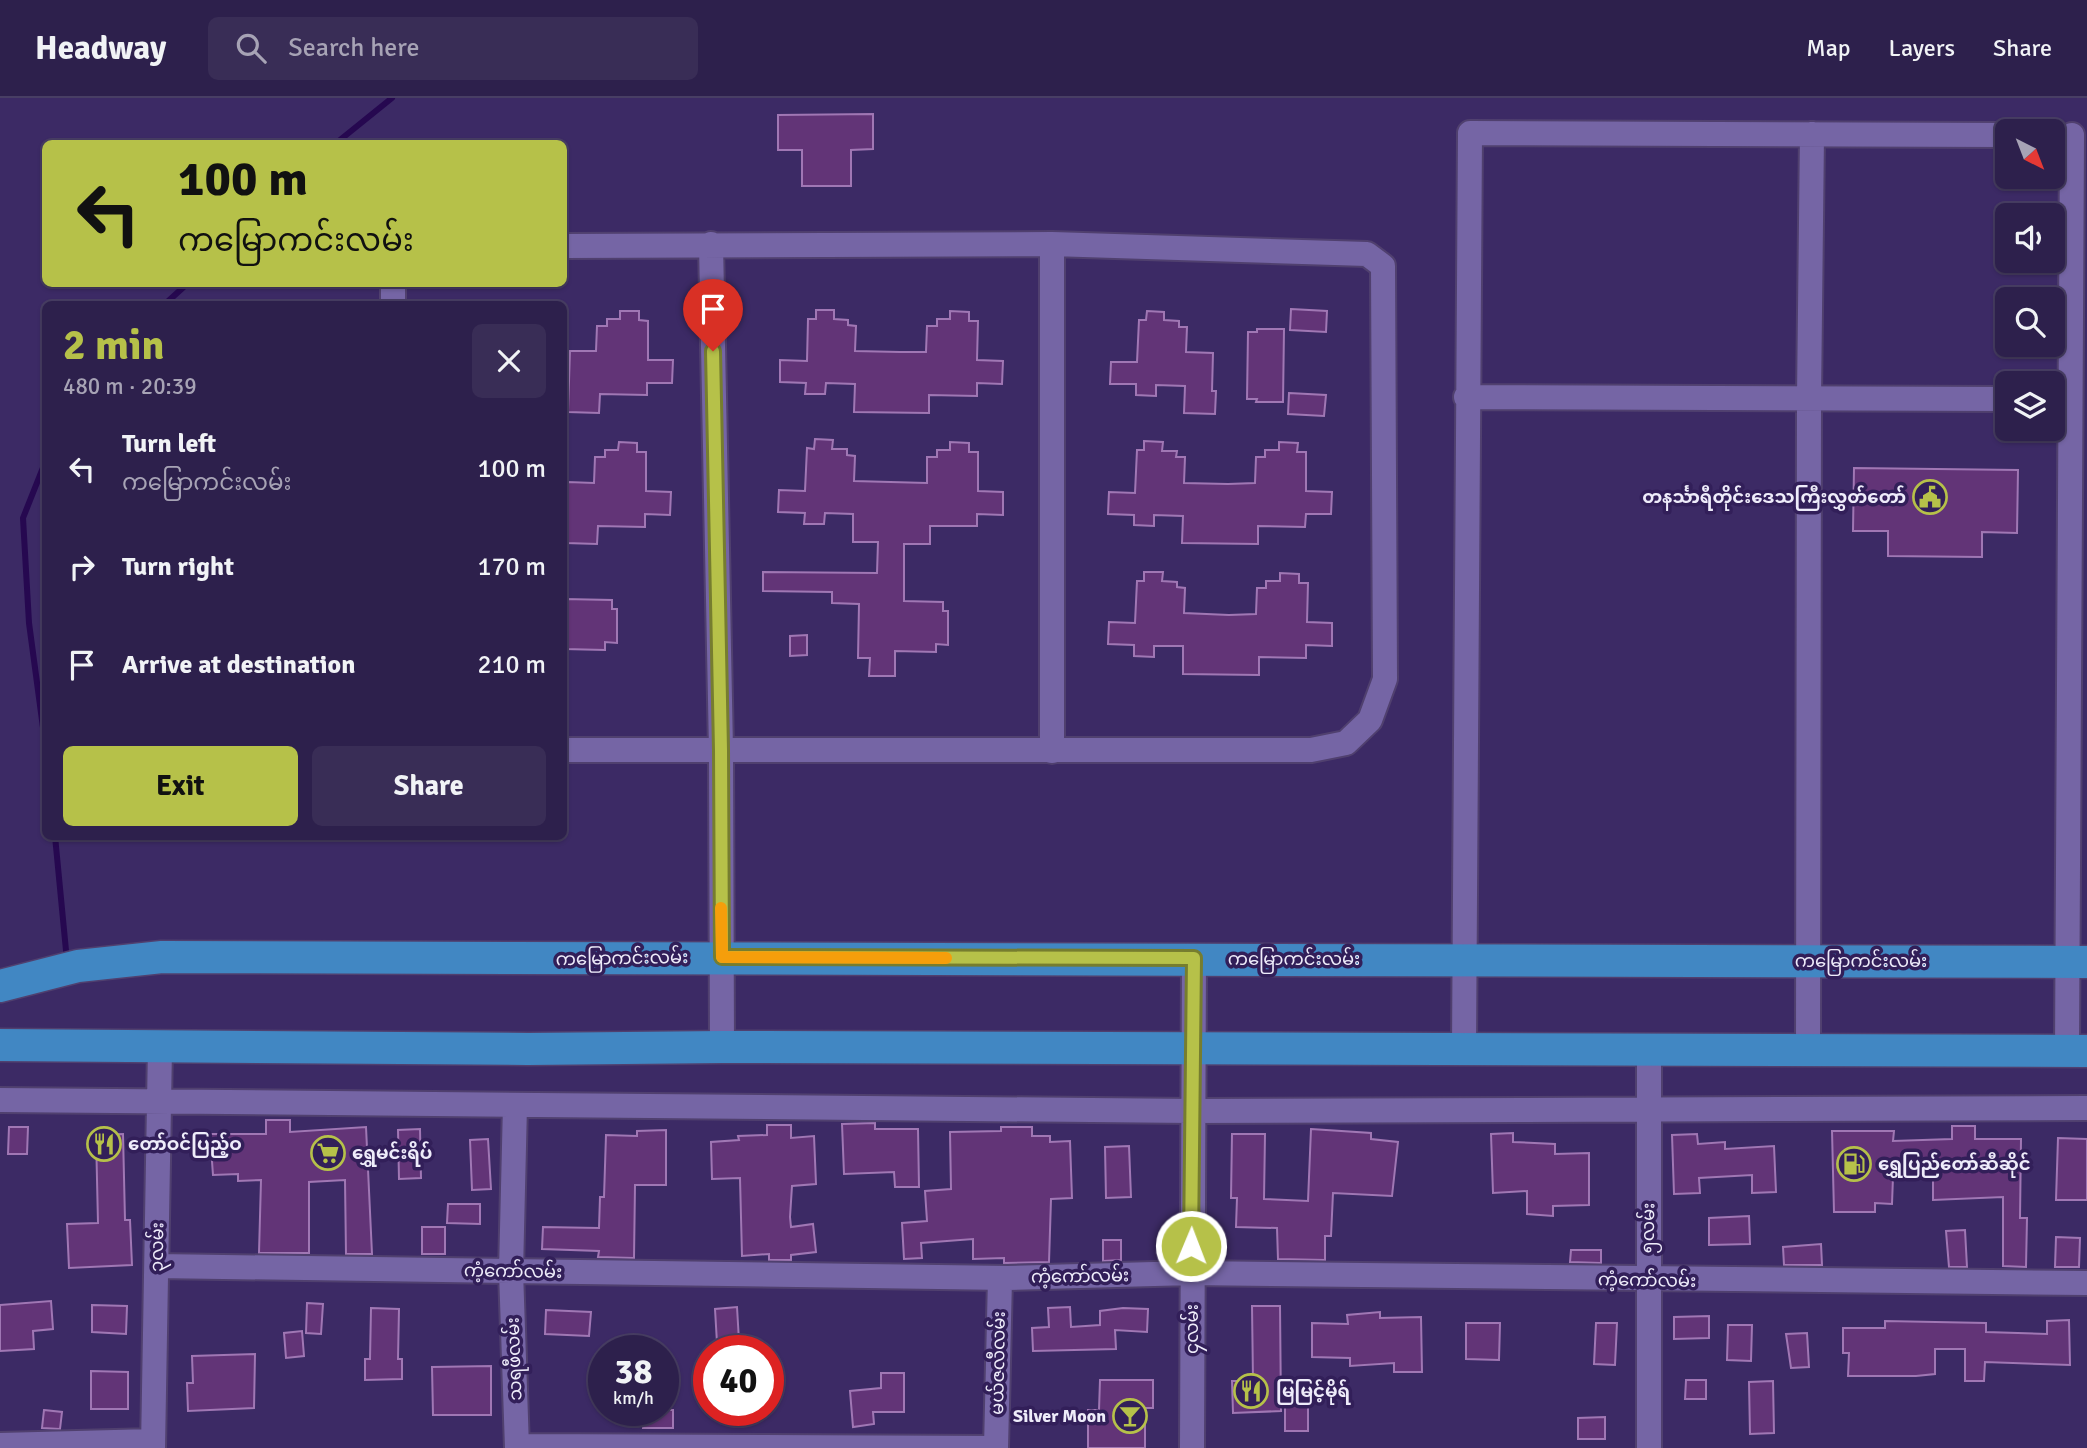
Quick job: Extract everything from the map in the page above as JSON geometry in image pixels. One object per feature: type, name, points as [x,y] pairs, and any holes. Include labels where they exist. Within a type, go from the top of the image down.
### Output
[{"type":"main road","name":"ကမြောကင်းလမ်း","points":[[0,986],[65,969],[162,957],[2078,962]]},
{"type":"main road","points":[[0,1045],[2077,1051]]},
{"type":"street","points":[[1464,1049],[1466,397],[1470,133],[1995,135]]},
{"type":"street","points":[[1808,1051],[1812,134]]},
{"type":"street","points":[[2071,135],[2069,399],[2077,1051]]},
{"type":"street","points":[[711,244],[721,750],[722,1047]]},
{"type":"street","points":[[1052,244],[1052,751]]},
{"type":"street","points":[[567,246],[1052,244],[1367,254],[1382,266],[1385,679],[1370,720],[1346,743],[1311,750],[567,750]]},
{"type":"street","points":[[1466,397],[1995,399]]},
{"type":"street","name":"၄လမ်း","points":[[1192,1448],[1194,958]]},
{"type":"street","name":"၃လမ်း","points":[[153,1445],[160,1047]]},
{"type":"street","name":"၅လမ်း","points":[[1649,1050],[1649,1448]]},
{"type":"street","points":[[0,1100],[1192,1111],[2087,1108]]},
{"type":"street","name":"သရဖီလမ်း","points":[[515,1105],[511,1271],[517,1447],[996,1448]]},
{"type":"street","name":"ကံ့ကော်လမ်း","points":[[157,1266],[1000,1278],[1191,1273],[2087,1283]]},
{"type":"street","name":"မယ်ဇလီလမ်း","points":[[996,1448],[1000,1278]]},
{"type":"street","points":[[0,1445],[153,1445]]},
{"type":"building","points":[[873,114],[873,149],[851,150],[851,186],[802,186],[802,150],[778,150],[778,115]]},
{"type":"building","points":[[1291,309],[1327,311],[1326,332],[1290,330]]},
{"type":"building","points":[[816,310],[834,310],[834,319],[848,320],[848,325],[856,326],[855,351],[900,352],[926,352],[927,326],[937,326],[937,319],[950,319],[950,311],[969,312],[969,321],[978,321],[977,360],[1003,361],[1002,384],[977,383],[977,396],[929,395],[929,413],[854,412],[855,384],[826,383],[825,394],[805,394],[806,383],[780,382],[780,360],[807,361],[808,319],[816,319]]},
{"type":"building","points":[[620,311],[639,311],[639,320],[648,321],[648,360],[673,360],[672,383],[647,383],[647,395],[600,394],[599,413],[568,412],[570,351],[596,351],[597,326],[607,326],[607,319],[620,319]]},
{"type":"building","points":[[1147,311],[1164,312],[1164,320],[1179,321],[1179,327],[1187,327],[1186,352],[1213,353],[1212,391],[1216,391],[1215,414],[1184,413],[1185,386],[1156,385],[1156,396],[1136,395],[1136,384],[1110,384],[1111,362],[1137,362],[1139,320],[1146,320]]},
{"type":"building","points":[[1257,329],[1284,329],[1283,402],[1256,402],[1257,399],[1247,399],[1248,332],[1257,332]]},
{"type":"building","points":[[1289,393],[1326,395],[1324,416],[1288,414]]},
{"type":"building","points":[[815,439],[833,440],[832,449],[847,449],[847,455],[855,456],[854,481],[927,483],[927,457],[937,457],[937,450],[950,450],[950,442],[969,443],[969,452],[978,452],[978,491],[1003,492],[1003,515],[977,514],[977,526],[930,526],[930,544],[904,544],[904,601],[943,602],[943,611],[948,611],[948,645],[936,644],[936,652],[895,651],[895,676],[869,676],[870,658],[858,658],[859,604],[832,603],[832,592],[763,591],[763,572],[877,573],[878,542],[853,542],[853,514],[825,513],[824,524],[804,524],[805,513],[778,512],[779,490],[805,491],[807,448],[814,449]]},
{"type":"building","points":[[1144,441],[1163,442],[1162,451],[1177,451],[1176,457],[1185,457],[1184,483],[1228,484],[1255,483],[1256,457],[1265,457],[1265,450],[1279,450],[1279,442],[1298,443],[1297,452],[1306,452],[1306,491],[1332,492],[1331,514],[1306,514],[1305,527],[1258,526],[1258,544],[1182,543],[1183,516],[1154,515],[1154,526],[1134,525],[1134,515],[1108,514],[1109,492],[1135,493],[1137,450],[1144,450]]},
{"type":"building","points":[[619,442],[637,443],[637,452],[646,452],[646,491],[671,492],[670,515],[645,514],[645,527],[598,526],[597,544],[567,543],[568,482],[594,483],[595,457],[605,457],[605,450],[618,450]]},
{"type":"building","points":[[1854,468],[2018,470],[2017,533],[1982,532],[1982,557],[1888,556],[1888,531],[1853,531]]},
{"type":"building","points":[[1144,572],[1163,572],[1162,581],[1177,582],[1177,587],[1185,588],[1184,613],[1229,615],[1256,614],[1257,588],[1266,588],[1266,581],[1280,581],[1280,573],[1299,574],[1299,583],[1308,583],[1307,622],[1332,623],[1332,646],[1306,645],[1306,658],[1259,657],[1259,675],[1183,674],[1183,646],[1154,646],[1154,657],[1134,656],[1134,645],[1108,644],[1109,622],[1135,623],[1137,581],[1144,581]]},
{"type":"building","points":[[567,599],[612,600],[612,609],[617,609],[617,643],[605,642],[605,650],[567,649]]},
{"type":"building","points":[[807,635],[807,655],[790,656],[790,636]]},
{"type":"building","points":[[266,1120],[290,1120],[290,1132],[366,1127],[372,1254],[346,1254],[345,1180],[309,1182],[309,1253],[259,1253],[261,1180],[238,1181],[238,1174],[213,1175],[210,1134],[266,1134]]},
{"type":"building","points":[[875,1123],[875,1129],[918,1129],[919,1187],[895,1187],[894,1172],[844,1174],[842,1124]]},
{"type":"building","points":[[767,1125],[791,1125],[791,1138],[814,1136],[816,1184],[792,1186],[790,1217],[791,1227],[813,1224],[816,1252],[791,1255],[791,1260],[769,1260],[769,1254],[742,1256],[740,1178],[712,1179],[711,1142],[739,1140],[738,1136],[767,1135]]},
{"type":"building","points":[[1952,1126],[1975,1126],[1975,1139],[2021,1139],[2020,1218],[2027,1218],[2026,1267],[2003,1266],[2003,1197],[1933,1200],[1933,1176],[1893,1177],[1892,1204],[1875,1203],[1875,1212],[1834,1212],[1832,1131],[1894,1131],[1893,1141],[1952,1139]]},
{"type":"building","points":[[9,1127],[28,1127],[27,1154],[8,1154]]},
{"type":"building","points":[[1001,1127],[1032,1127],[1032,1136],[1050,1136],[1050,1142],[1070,1141],[1072,1198],[1051,1199],[1049,1262],[1004,1263],[1004,1258],[973,1259],[973,1239],[921,1243],[922,1258],[904,1259],[902,1223],[927,1221],[925,1191],[951,1189],[950,1132],[1001,1131]]},
{"type":"building","points":[[420,1129],[421,1178],[399,1179],[398,1130]]},
{"type":"building","points":[[1311,1129],[1371,1133],[1371,1139],[1398,1142],[1392,1196],[1333,1193],[1331,1236],[1325,1236],[1325,1260],[1278,1259],[1277,1228],[1236,1227],[1237,1198],[1231,1198],[1232,1134],[1265,1134],[1264,1199],[1308,1201]]},
{"type":"building","points":[[666,1130],[666,1185],[635,1185],[634,1258],[598,1257],[599,1251],[542,1249],[543,1227],[599,1228],[600,1197],[604,1197],[606,1135],[637,1136],[637,1131]]},
{"type":"building","points":[[1513,1133],[1513,1142],[1555,1144],[1555,1154],[1589,1153],[1589,1205],[1553,1206],[1553,1216],[1527,1214],[1527,1191],[1493,1193],[1491,1134]]},
{"type":"building","points":[[123,1134],[125,1220],[130,1220],[132,1265],[69,1268],[67,1224],[98,1223],[96,1135]]},
{"type":"building","points":[[1697,1134],[1698,1144],[1725,1142],[1725,1149],[1774,1146],[1776,1192],[1752,1193],[1752,1175],[1699,1178],[1700,1193],[1674,1194],[1672,1135]]},
{"type":"building","points":[[2058,1138],[2087,1139],[2087,1200],[2056,1200]]},
{"type":"building","points":[[488,1139],[491,1189],[472,1190],[470,1140]]},
{"type":"building","points":[[1129,1146],[1131,1197],[1106,1198],[1105,1147]]},
{"type":"building","points":[[448,1204],[480,1204],[480,1224],[447,1223]]},
{"type":"building","points":[[1749,1216],[1750,1244],[1709,1245],[1709,1218]]},
{"type":"building","points":[[422,1227],[445,1227],[445,1254],[422,1254]]},
{"type":"building","points":[[1965,1230],[1967,1267],[1949,1267],[1946,1231]]},
{"type":"building","points":[[2056,1237],[2080,1238],[2079,1267],[2055,1267]]},
{"type":"building","points":[[1103,1240],[1121,1240],[1121,1260],[1103,1261]]},
{"type":"building","points":[[1821,1244],[1822,1265],[1784,1265],[1783,1247]]},
{"type":"building","points":[[1571,1250],[1601,1250],[1601,1263],[1570,1262]]},
{"type":"building","points":[[51,1301],[53,1329],[33,1331],[34,1349],[0,1351],[0,1305]]},
{"type":"building","points":[[307,1303],[323,1304],[321,1334],[306,1333]]},
{"type":"building","points":[[92,1305],[127,1306],[126,1334],[92,1332]]},
{"type":"building","points":[[1252,1306],[1280,1306],[1281,1411],[1233,1413],[1232,1381],[1253,1381]]},
{"type":"building","points":[[737,1307],[739,1335],[717,1335],[715,1309]]},
{"type":"building","points":[[1070,1307],[1071,1327],[1100,1325],[1100,1311],[1148,1309],[1147,1332],[1115,1330],[1116,1349],[1033,1351],[1032,1328],[1049,1327],[1048,1308]]},
{"type":"building","points":[[371,1308],[399,1309],[398,1359],[402,1359],[402,1379],[365,1380],[365,1359],[370,1359]]},
{"type":"building","points":[[546,1310],[591,1312],[588,1336],[545,1334]]},
{"type":"building","points":[[1380,1312],[1380,1318],[1421,1317],[1422,1372],[1394,1372],[1394,1363],[1350,1366],[1350,1358],[1312,1357],[1312,1323],[1348,1324],[1347,1315]]},
{"type":"building","points":[[1709,1316],[1709,1338],[1674,1339],[1674,1317]]},
{"type":"building","points":[[2069,1320],[2070,1365],[1985,1362],[1984,1381],[1965,1381],[1965,1349],[1935,1349],[1935,1374],[1916,1376],[1848,1376],[1849,1353],[1843,1353],[1843,1328],[1885,1328],[1885,1321],[1986,1323],[1986,1332],[2047,1334],[2047,1321]]},
{"type":"building","points":[[1466,1323],[1500,1323],[1499,1360],[1466,1359]]},
{"type":"building","points":[[1596,1323],[1617,1323],[1615,1365],[1594,1364]]},
{"type":"building","points":[[1728,1325],[1752,1325],[1751,1361],[1727,1360]]},
{"type":"building","points":[[302,1331],[304,1356],[286,1358],[284,1333]]},
{"type":"building","points":[[1807,1333],[1809,1367],[1791,1368],[1786,1334]]},
{"type":"building","points":[[255,1354],[254,1408],[188,1411],[187,1383],[193,1383],[192,1356]]},
{"type":"building","points":[[491,1366],[491,1415],[433,1415],[432,1367]]},
{"type":"building","points":[[91,1371],[128,1372],[128,1409],[91,1409]]},
{"type":"building","points":[[881,1373],[904,1373],[904,1412],[873,1412],[874,1424],[853,1427],[850,1391],[881,1388]]},
{"type":"building","points":[[1100,1380],[1153,1380],[1153,1408],[1145,1408],[1145,1448],[1088,1448],[1088,1410],[1099,1410]]},
{"type":"building","points":[[1686,1380],[1706,1380],[1706,1399],[1685,1399]]},
{"type":"building","points":[[1773,1381],[1774,1433],[1750,1434],[1749,1382]]},
{"type":"building","points":[[1285,1401],[1308,1401],[1308,1431],[1285,1431]]},
{"type":"building","points":[[44,1410],[62,1412],[60,1429],[42,1428]]},
{"type":"building","points":[[1605,1417],[1605,1439],[1578,1439],[1578,1418]]},
{"type":"building","points":[[643,1426],[673,1426],[673,1428]]},
{"type":"waterway","points":[[340,140],[392,98]]},
{"type":"waterway","points":[[168,301],[184,287]]},
{"type":"waterway","points":[[42,470],[23,518],[29,623],[42,720]]},
{"type":"waterway","points":[[55,840],[67,961]]},
{"type":"slow traffic","points":[[721,908],[722,957],[946,958]]},
{"type":"place","name":"တနင်္သာရီတိုင်းဒေသကြီးလွှတ်တော်","points":[[1930,497]]},
{"type":"place","name":"တော်ဝင်ပြည့်ဝ","points":[[104,1144]]},
{"type":"place","name":"ရွှေမင်းရိပ်","points":[[328,1153]]},
{"type":"place","name":"ရွှေပြည်တော်ဆီဆိုင်","points":[[1854,1164]]},
{"type":"place","name":"မြမြင့်မိုရ်","points":[[1251,1391]]},
{"type":"place","name":"Silver Moon","points":[[1130,1416]]},
{"type":"route","points":[[713,351],[722,957],[1194,958],[1191,1246]]}]
